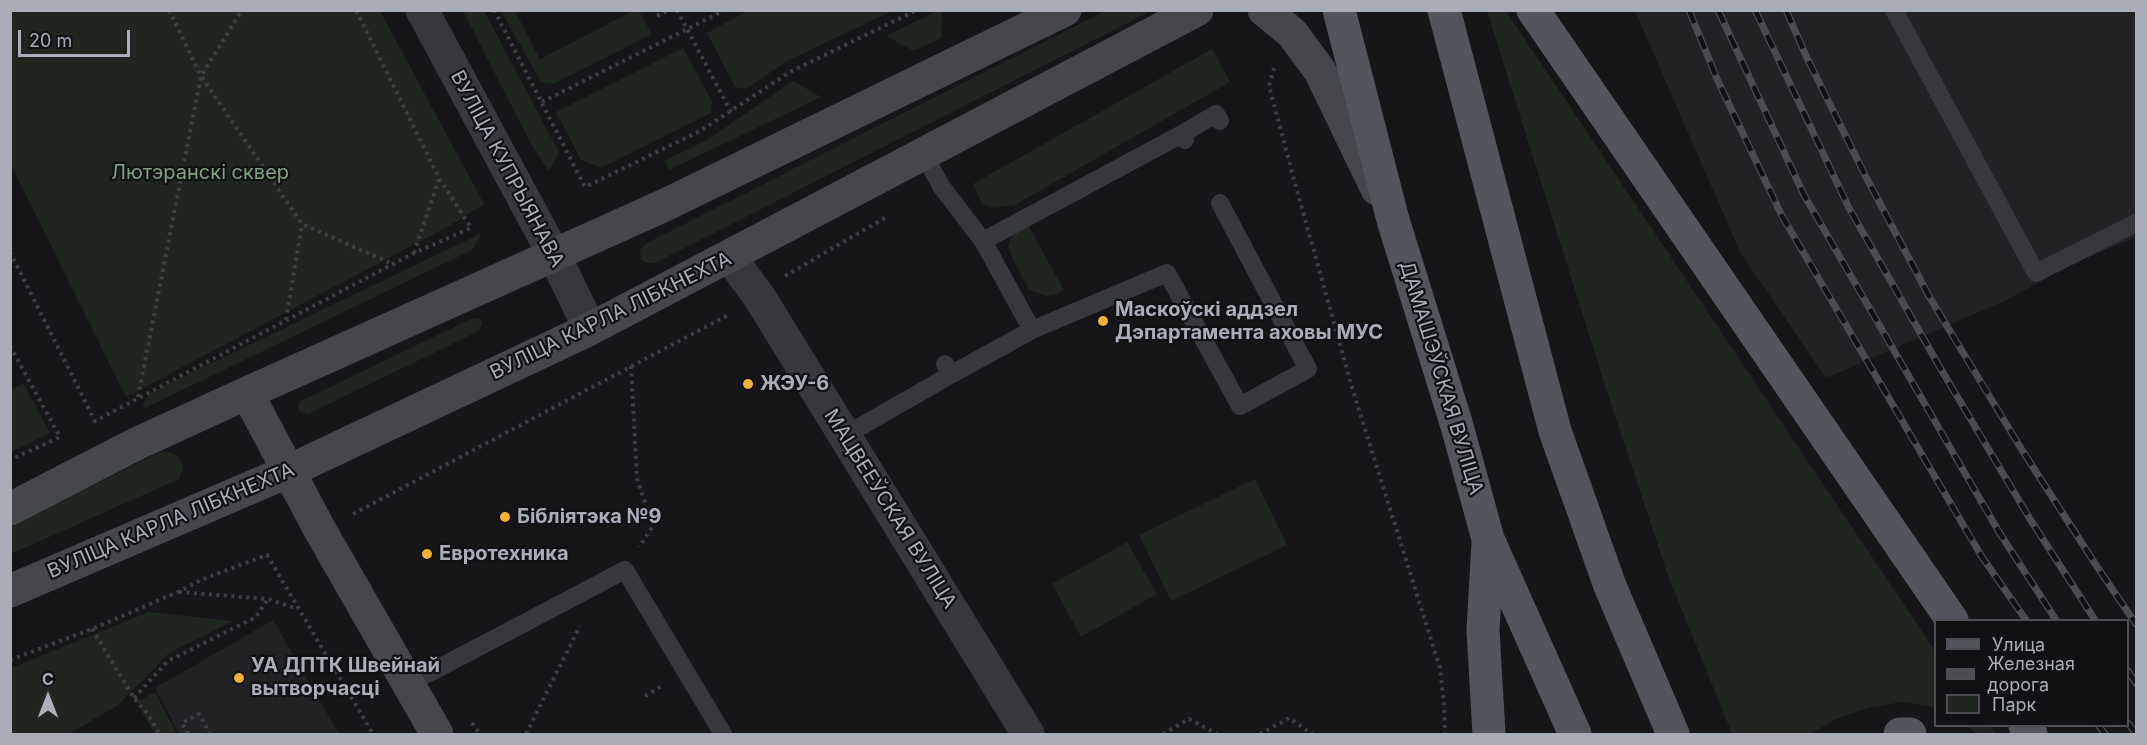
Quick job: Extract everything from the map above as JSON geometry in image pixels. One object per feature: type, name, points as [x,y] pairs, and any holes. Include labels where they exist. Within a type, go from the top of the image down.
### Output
[{"type":"main road","points":[[10,509],[136,444],[665,205],[1065,10]]},
{"type":"main road","name":"ВУЛІЦА КАРЛА ЛІБКНЕХТА","points":[[10,591],[289,471],[590,329],[1197,10]]},
{"type":"main road","points":[[1264,10],[1292,33],[1320,71],[1393,220]]},
{"type":"main road","name":"ДАМАШЭЎСКАЯ ВУЛІЦА","points":[[1340,10],[1393,220],[1457,426],[1488,538],[1575,735]]},
{"type":"main road","points":[[1444,10],[1555,431],[1610,586],[1673,735]]},
{"type":"main road","points":[[1533,10],[1951,619]]},
{"type":"main road","points":[[247,393],[320,530],[437,735]]},
{"type":"main road","points":[[1488,538],[1483,630],[1489,735]]},
{"type":"main road","points":[[1899,735],[1910,735]]},
{"type":"street","name":"ВУЛІЦА КУПРЫЯНАВА","points":[[422,10],[554,255],[590,329]]},
{"type":"street","name":"МАЦВЕЕЎСКАЯ ВУЛІЦА","points":[[730,256],[760,298],[1028,735]]},
{"type":"lane","points":[[1894,10],[2036,273],[2136,223]]},
{"type":"lane","points":[[983,241],[1202,127],[1216,114],[1220,120]]},
{"type":"lane","points":[[924,154],[941,186],[983,241],[1032,330]]},
{"type":"lane","points":[[844,436],[949,369],[1032,330],[1167,273],[1240,406],[1308,369],[1220,203]]},
{"type":"lane","points":[[407,683],[625,570],[723,735]]},
{"type":"path","points":[[169,10],[201,76],[302,224],[394,264]]},
{"type":"path","points":[[138,397],[201,76],[242,10]]},
{"type":"path","points":[[10,252],[95,421],[414,253],[471,228],[439,178],[356,10]]},
{"type":"path","points":[[494,10],[585,187],[700,131],[790,72],[917,10]]},
{"type":"path","points":[[657,16],[669,10]]},
{"type":"path","points":[[677,10],[731,112]]},
{"type":"path","points":[[542,102],[725,10]]},
{"type":"path","points":[[1274,67],[1269,86],[1296,187],[1353,391],[1440,668],[1445,735]]},
{"type":"path","points":[[414,253],[439,178]]},
{"type":"path","points":[[347,517],[760,298],[786,275],[889,216]]},
{"type":"path","points":[[286,320],[302,224]]},
{"type":"path","points":[[10,346],[60,437],[10,460]]},
{"type":"path","points":[[625,570],[653,526],[637,479],[631,366]]},
{"type":"path","points":[[10,660],[92,629],[203,579],[267,555],[373,735]]},
{"type":"path","points":[[526,735],[602,582]]},
{"type":"path","points":[[178,592],[268,599],[298,609]]},
{"type":"path","points":[[134,698],[168,662],[256,616],[268,599]]},
{"type":"path","points":[[92,629],[134,698],[147,713],[160,735]]},
{"type":"path","points":[[188,735],[182,723],[199,714],[210,735]]},
{"type":"path","points":[[1260,735],[1289,718],[1312,735]]},
{"type":"path","points":[[1163,735],[1189,719],[1217,735]]},
{"type":"shaded area","points":[[1635,11],[2136,11],[2136,237],[2072,264],[2005,301],[1826,378],[1740,252]]},
{"type":"shaded area","name":"УА ДПТК Швейнай вытворчасці","points":[[273,620],[339,734],[179,734],[155,688]]},
{"type":"green space","name":"Лютэранскі сквер","points":[[11,10],[380,11],[484,204],[451,225],[126,397],[11,165]]},
{"type":"green space","points":[[749,10],[892,11],[787,61],[746,89],[735,87],[707,33]]},
{"type":"green space","points":[[939,10],[942,11],[941,38],[914,51],[886,36]]},
{"type":"green space","points":[[463,11],[484,11],[559,152],[549,171],[531,144]]},
{"type":"green space","points":[[501,11],[515,11],[540,59],[633,11],[639,11],[652,34],[553,84],[541,82]]},
{"type":"green space","points":[[1105,11],[1151,11],[655,263],[646,263],[641,259],[640,250],[647,243]]},
{"type":"green space","points":[[1487,11],[1506,11],[1934,650],[1934,707],[1902,702],[1867,708],[1834,720],[1811,734],[1732,734],[1667,573]]},
{"type":"green space","points":[[683,48],[712,101],[711,113],[601,168],[581,160],[556,112]]},
{"type":"green space","points":[[1212,49],[1230,82],[1015,205],[993,208],[982,204],[973,184]]},
{"type":"green space","points":[[793,81],[821,97],[669,170],[664,161],[707,140]]},
{"type":"green space","points":[[1028,225],[1064,290],[1054,295],[1046,296],[1029,290],[1010,253],[1008,247],[1010,239],[1014,233]]},
{"type":"green space","points":[[482,233],[472,250],[145,408],[143,405],[149,393]]},
{"type":"green space","points":[[473,318],[478,318],[483,322],[479,331],[308,414],[299,411],[298,406],[301,401]]},
{"type":"green space","points":[[23,383],[50,433],[11,452],[11,390]]},
{"type":"green space","points":[[170,452],[179,457],[183,466],[179,479],[11,554],[11,526],[158,453]]},
{"type":"green space","points":[[1255,479],[1287,545],[1171,601],[1139,535]]},
{"type":"green space","points":[[1127,542],[1157,594],[1081,637],[1052,584]]},
{"type":"green space","points":[[149,612],[233,621],[169,653],[117,706],[68,734],[11,734],[11,668]]},
{"type":"green space","points":[[155,692],[177,734],[155,734],[136,702]]},
{"type":"green space","points":[[1968,727],[1990,727],[1995,734],[1978,734]]},
{"type":"railway","points":[[1689,10],[1717,79],[1782,216],[1982,557],[2025,619]]},
{"type":"railway","points":[[1718,10],[1804,195],[1999,532],[2055,619]]},
{"type":"railway","points":[[1755,10],[1849,208],[2030,519],[2094,619]]},
{"type":"railway","points":[[1786,10],[1807,58],[1867,179],[1930,298],[2022,450],[2136,624]]},
{"type":"railway","points":[[2129,672],[2136,683]]},
{"type":"railway","points":[[2129,724],[2136,734]]},
{"type":"railway","points":[[2100,727],[2105,734]]},
{"type":"place","name":"Маскоўскі аддзел Дэпартамента аховы МУС","points":[[1103,321]]},
{"type":"place","name":"ЖЭУ-6","points":[[748,384]]},
{"type":"place","name":"Бібліятэка №9","points":[[505,517]]},
{"type":"place","name":"Евротехника","points":[[427,554]]},
{"type":"place","name":"УА ДПТК Швейнай вытворчасці","points":[[239,678]]}]
